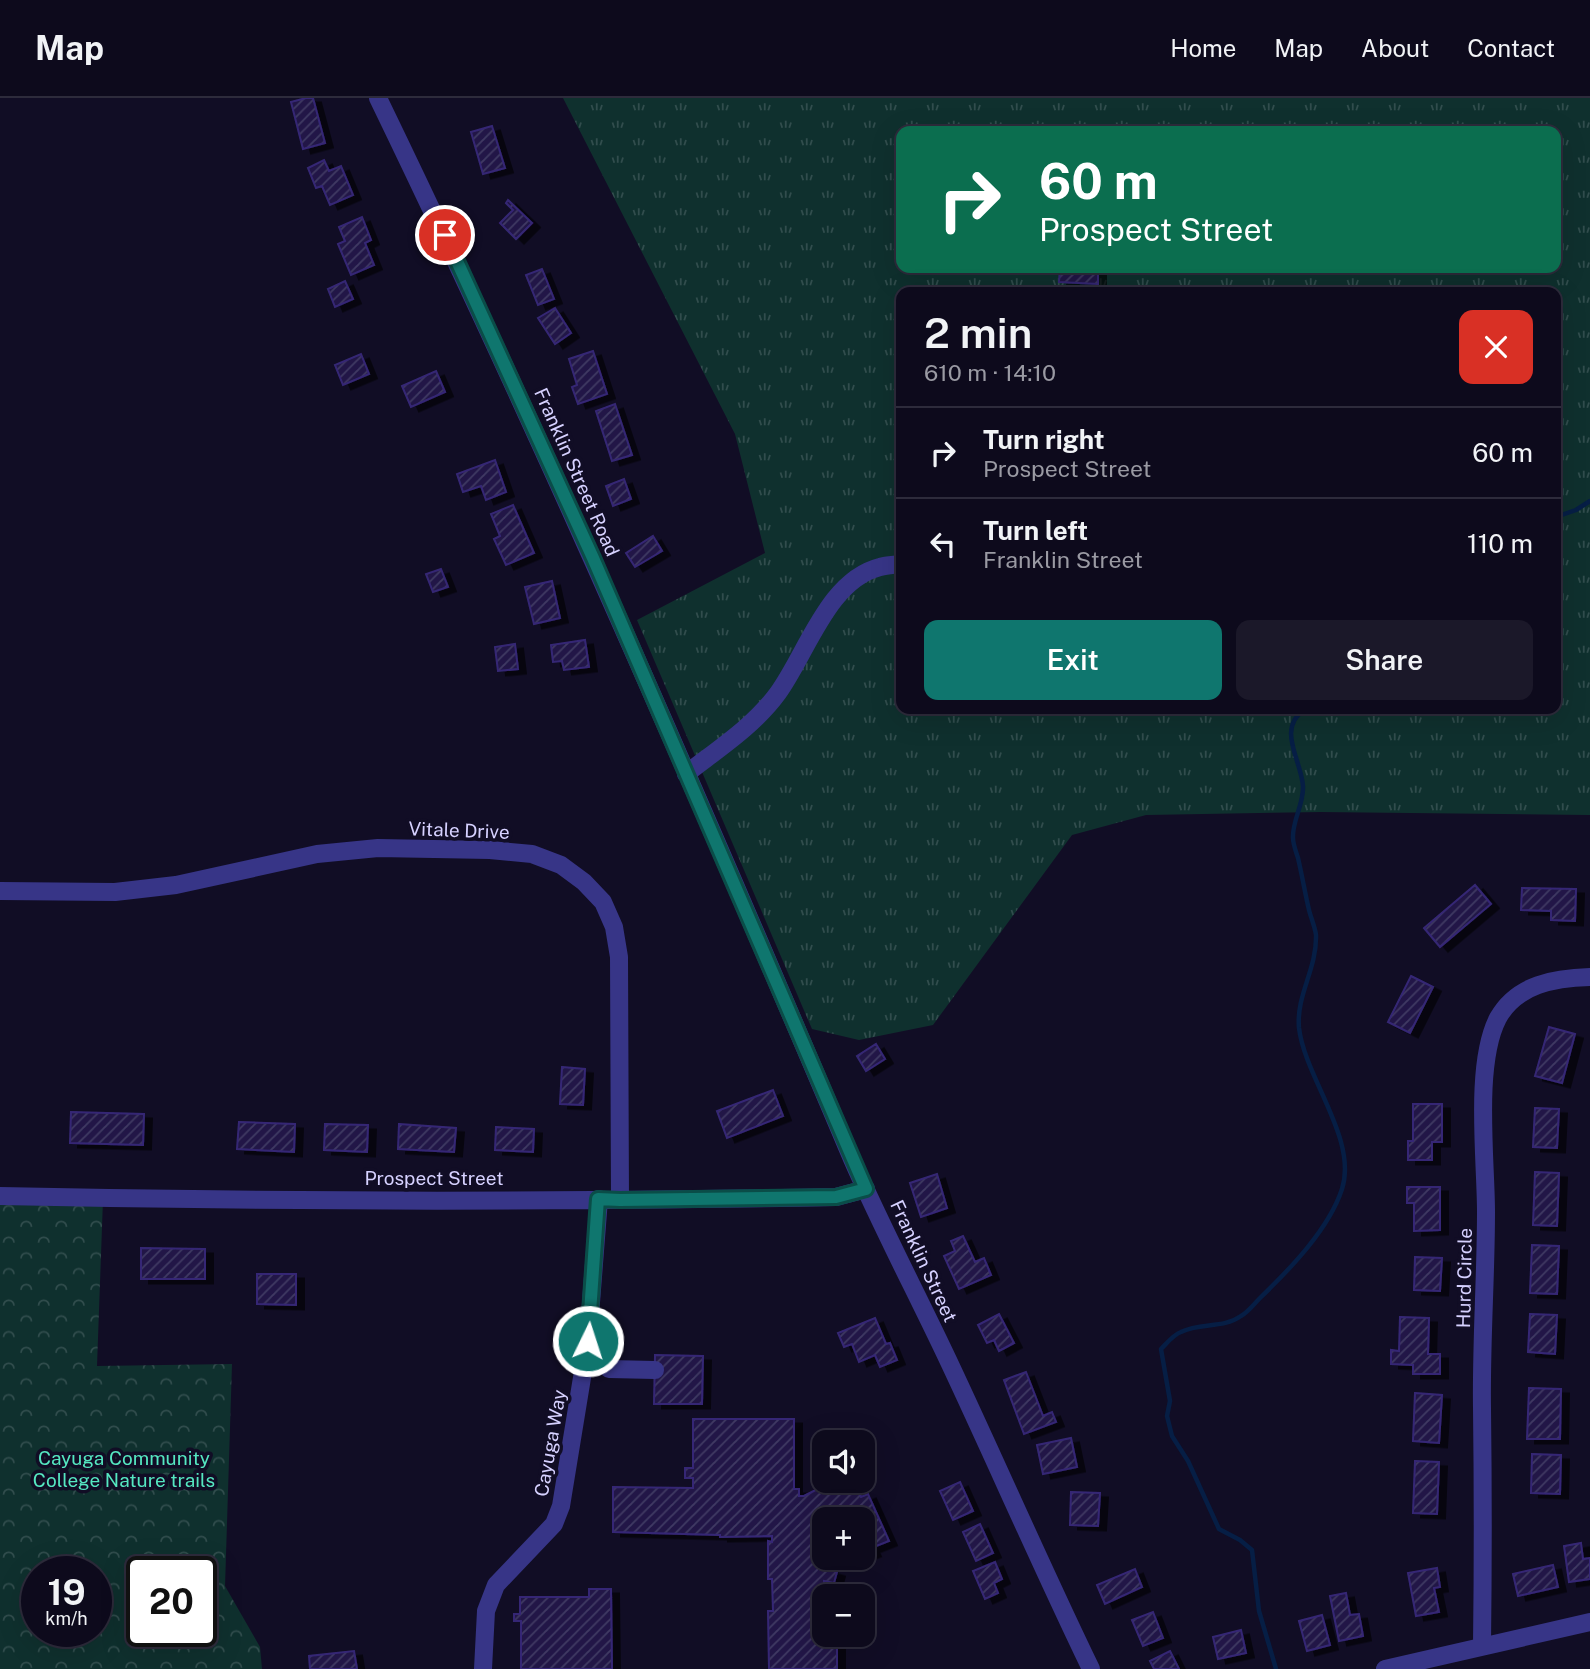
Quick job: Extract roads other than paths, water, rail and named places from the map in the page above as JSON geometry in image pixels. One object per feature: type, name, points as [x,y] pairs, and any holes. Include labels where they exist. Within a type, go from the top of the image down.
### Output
[{"type":"street","name":"Franklin Street Road","points":[[378,98],[456,258],[587,545],[726,868]]},
{"type":"street","points":[[686,774],[738,734],[772,701],[836,597],[862,575],[879,567],[896,565]]},
{"type":"street","name":"Vitale Drive","points":[[0,891],[115,892],[176,885],[317,855],[378,848],[490,850],[532,854],[561,865],[584,882],[603,902],[614,927],[618,947],[620,1200]]},
{"type":"street","name":"Franklin Street","points":[[726,868],[866,1189],[1091,1669]]},
{"type":"street","name":"Hurd Circle","points":[[1482,1646],[1482,1407],[1486,1210],[1484,1158],[1488,1048],[1502,1012],[1523,992],[1558,979],[1590,977]]},
{"type":"street","name":"Prospect Street","points":[[0,1196],[620,1200],[836,1197],[866,1189]]},
{"type":"street","name":"Cayuga Way","points":[[483,1669],[486,1611],[496,1585],[554,1524],[561,1506],[588,1341],[598,1199]]},
{"type":"street","points":[[609,1369],[655,1370]]},
{"type":"street","points":[[1385,1669],[1590,1622]]},
{"type":"waterway","points":[[1561,515],[1590,501]]},
{"type":"waterway","points":[[1276,1669],[1259,1611],[1252,1550],[1219,1529],[1188,1461],[1172,1436],[1167,1416],[1170,1401],[1161,1349],[1181,1332],[1227,1323],[1246,1312],[1307,1248],[1328,1219],[1342,1189],[1345,1170],[1343,1150],[1329,1108],[1310,1067],[1299,1028],[1301,1004],[1313,959],[1316,935],[1293,838],[1303,786],[1291,735],[1292,726],[1300,714]]},
{"type":"park label","name":"Cayuga Community College Nature trails","points":[[124,1469]]}]
